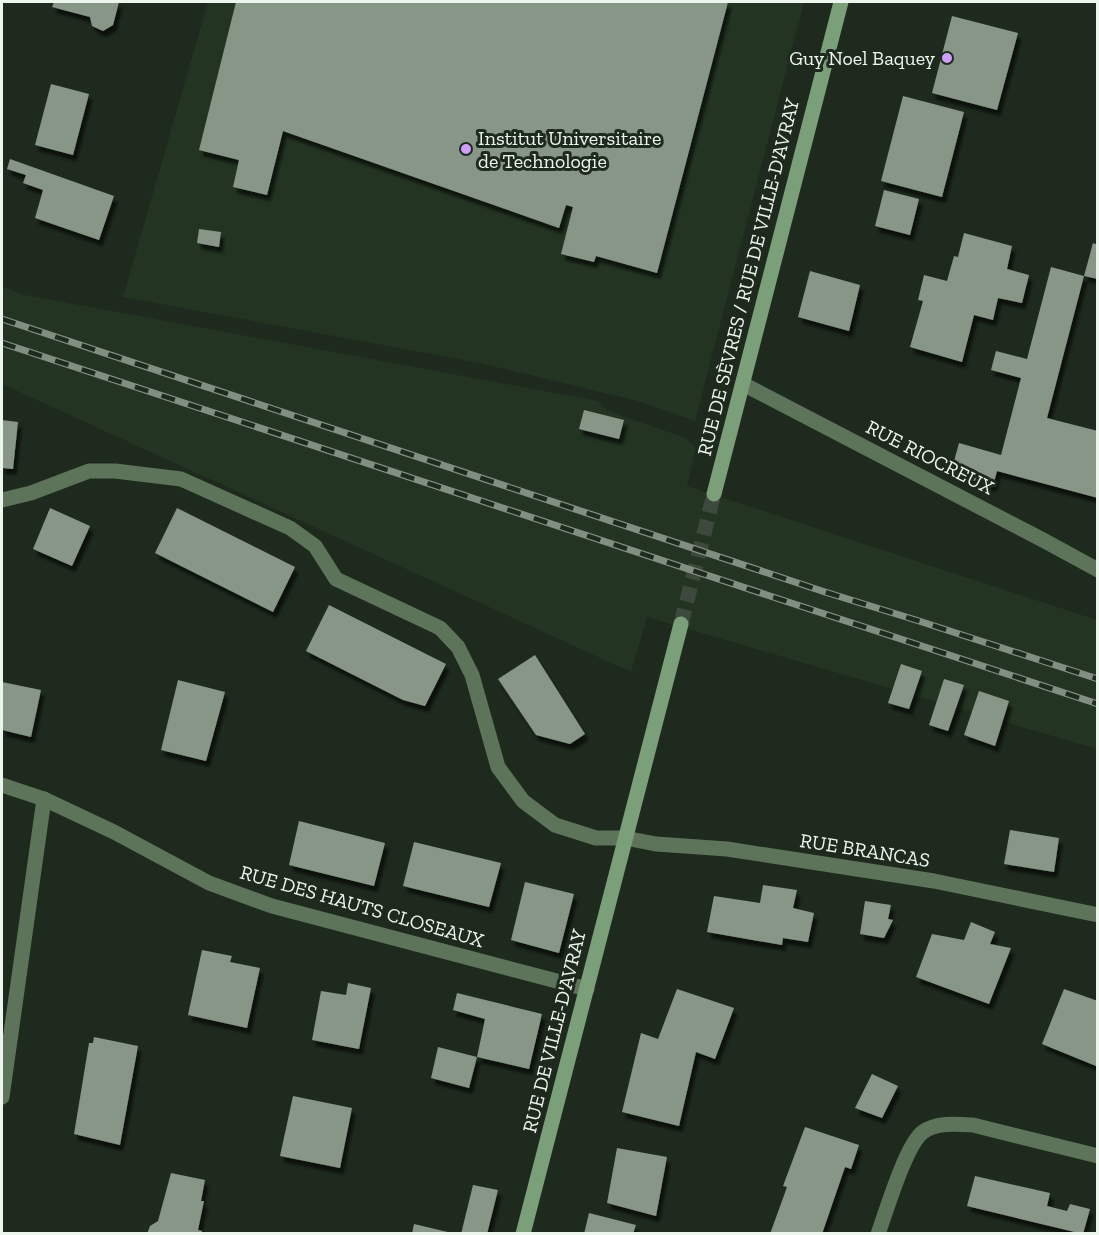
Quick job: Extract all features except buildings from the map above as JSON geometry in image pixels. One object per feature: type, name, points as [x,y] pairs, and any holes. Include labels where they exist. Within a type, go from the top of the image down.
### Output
[{"type":"main road","name":"RUE DE SÈVRES / RUE DE VILLE-D'AVRAY","points":[[714,494],[841,2]]},
{"type":"main road","name":"RUE DE VILLE-D'AVRAY","points":[[523,1233],[681,624]]},
{"type":"street","name":"RUE RIOCREUX","points":[[743,384],[1098,570]]},
{"type":"street","name":"RUE BRANCAS","points":[[2,500],[30,493],[90,471],[115,471],[181,479],[290,528],[315,546],[336,579],[440,628],[458,647],[472,675],[498,767],[523,801],[555,825],[596,838],[625,838],[656,844],[727,849],[934,881],[1098,915]]},
{"type":"street","name":"RUE DES HAUTS CLOSEAUX","points":[[2,785],[44,799],[114,832],[209,883],[272,906],[587,989]]},
{"type":"street","points":[[2,1097],[44,799]]},
{"type":"street","points":[[878,1233],[911,1147],[923,1131],[956,1124],[973,1125],[1098,1155]]},
{"type":"shaded area","name":"Institut Universitaire de Technologie","points":[[208,2],[804,2],[695,421],[638,401],[480,363],[123,297]]},
{"type":"shaded area","points":[[2,286],[20,294],[598,401],[608,411],[683,437],[696,448],[687,486],[1097,620],[1097,749],[647,617],[631,672],[2,384]]},
{"type":"tunnel","points":[[681,624],[714,494]]},
{"type":"railway","points":[[2,319],[825,592],[1098,679]]},
{"type":"railway","points":[[2,343],[1098,704]]},
{"type":"place","name":"Guy Noel Baquey","points":[[947,58]]},
{"type":"place","name":"Institut Universitaire de Technologie","points":[[466,149]]}]
